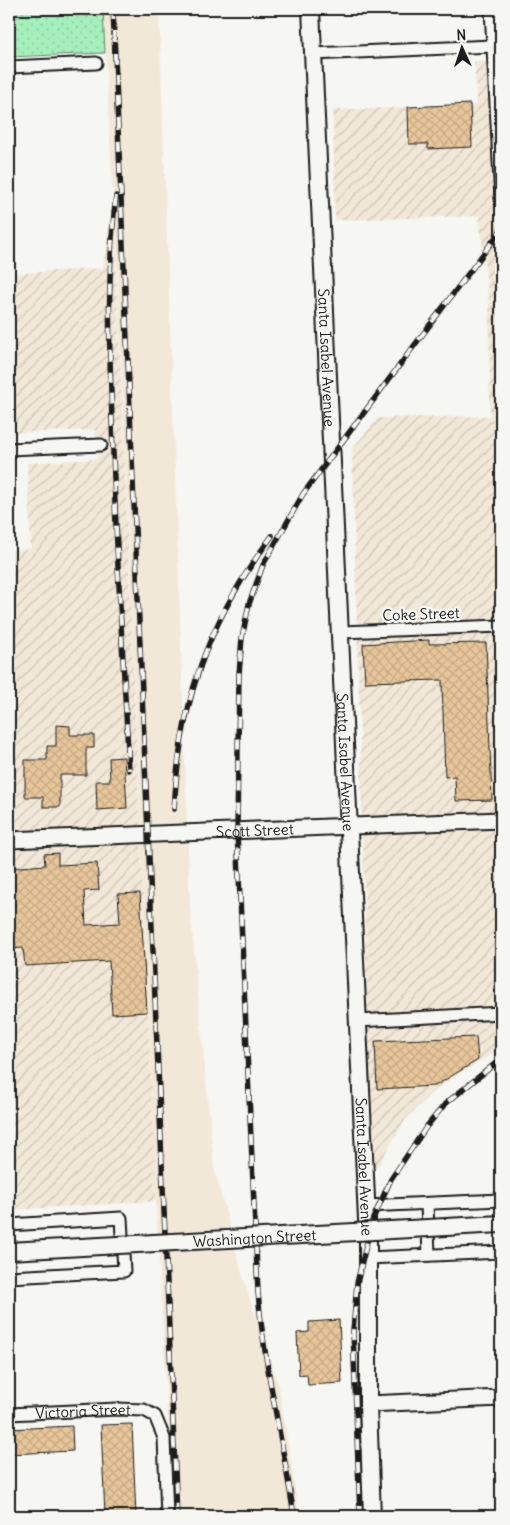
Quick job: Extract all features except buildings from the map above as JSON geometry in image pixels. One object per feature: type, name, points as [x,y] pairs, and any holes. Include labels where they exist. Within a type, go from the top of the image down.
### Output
[{"type":"main road","name":"Santa Isabel Avenue","points":[[311,9],[366,1206],[368,1404],[372,1516]]},
{"type":"main road","name":"Washington Street","points":[[9,1251],[501,1224]]},
{"type":"street","points":[[490,9],[501,200]]},
{"type":"street","points":[[314,54],[492,46]]},
{"type":"street","points":[[9,68],[96,64]]},
{"type":"street","points":[[9,449],[101,445]]},
{"type":"street","name":"Coke Street","points":[[341,632],[501,626]]},
{"type":"street","name":"Scott Street","points":[[9,840],[501,820]]},
{"type":"street","points":[[358,1021],[501,1013]]},
{"type":"street","points":[[366,1206],[501,1200]]},
{"type":"street","points":[[427,1204],[429,1255]]},
{"type":"street","points":[[9,1225],[121,1218],[124,1271],[9,1276]]},
{"type":"street","points":[[368,1258],[501,1252]]},
{"type":"street","points":[[368,1404],[501,1398]]},
{"type":"street","name":"Victoria Street","points":[[9,1414],[117,1409],[144,1410],[155,1416],[164,1438],[167,1516]]},
{"type":"shaded area","points":[[103,9],[159,9],[190,907],[214,1168],[244,1281],[279,1387],[299,1516],[173,1516],[156,1201],[117,269]]},
{"type":"shaded area","points":[[501,60],[501,1049],[458,1074],[431,1093],[406,1119],[372,1175],[352,449],[378,418],[490,416],[489,303],[479,216],[335,220],[333,110],[477,105],[474,62]]},
{"type":"shaded area","points":[[113,198],[156,1201],[9,1210],[9,551],[31,549],[27,463],[97,459],[95,430],[9,433],[9,274],[103,268]]},
{"type":"green space","points":[[9,9],[103,9],[105,53],[9,57]]},
{"type":"railway","points":[[113,9],[177,1516]]},
{"type":"railway","points":[[116,196],[110,279],[110,363],[117,551],[129,770]]},
{"type":"railway","points":[[294,1516],[269,1376],[258,1292],[237,832],[239,674],[242,638],[249,604],[263,565],[303,494],[501,230]]},
{"type":"railway","points":[[174,809],[177,770],[183,733],[201,665],[214,632],[230,600],[249,568],[272,536]]},
{"type":"railway","points":[[360,1516],[353,1331],[357,1283],[372,1221],[391,1179],[427,1126],[445,1104],[501,1059]]}]
